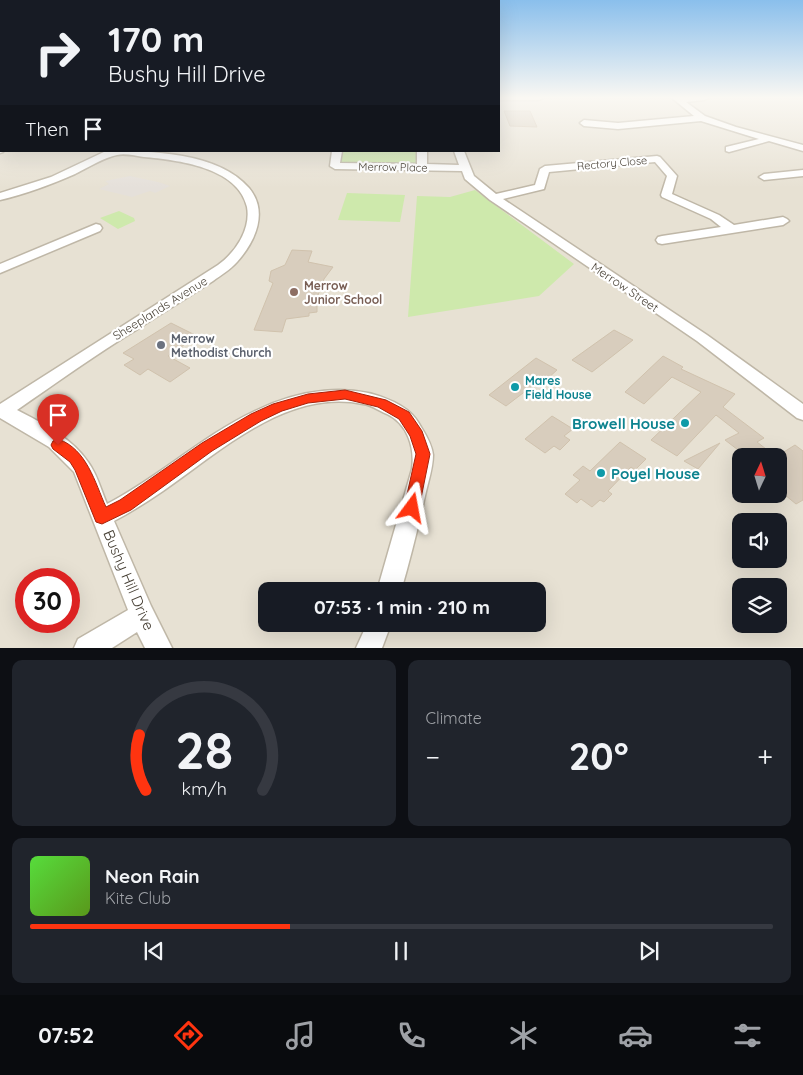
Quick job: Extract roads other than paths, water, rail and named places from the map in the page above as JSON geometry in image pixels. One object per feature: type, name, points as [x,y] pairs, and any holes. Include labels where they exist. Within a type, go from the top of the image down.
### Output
[{"type":"street","points":[[734,128],[803,148]]},
{"type":"street","points":[[790,145],[803,136]]},
{"type":"street","points":[[729,149],[767,139]]},
{"type":"street","points":[[0,197],[62,177],[115,152]]},
{"type":"street","name":"Sheeplands Avenue","points":[[2,410],[82,356],[186,294],[228,264],[248,238],[253,221],[253,204],[250,194],[237,181],[214,168],[198,163],[115,152]]},
{"type":"street","name":"Merrow Place","points":[[337,152],[335,166],[466,168]]},
{"type":"street","points":[[422,152],[422,167]]},
{"type":"street","name":"Merrow Street","points":[[459,152],[473,181],[494,198],[702,338],[803,413]]},
{"type":"street","name":"Rectory Close","points":[[494,198],[540,187],[545,169],[657,159],[672,176],[666,195],[715,217],[733,230]]},
{"type":"street","points":[[775,185],[761,175],[803,173]]},
{"type":"street","points":[[662,240],[783,221]]},
{"type":"street","points":[[0,270],[96,228]]},
{"type":"street","points":[[102,517],[126,505],[207,447],[256,417],[278,407],[308,398],[345,394],[364,398],[382,404],[404,415],[417,435],[423,454],[412,508],[391,582]]},
{"type":"street","name":"Bushy Hill Drive","points":[[2,410],[43,434],[76,458],[142,615],[159,648]]},
{"type":"street","points":[[87,648],[142,615]]},
{"type":"street","points":[[370,648],[376,632]]},
{"type":"place","name":"Merrow Junior School","points":[[294,292]]},
{"type":"place","name":"Merrow Methodist Church","points":[[161,345]]},
{"type":"place","name":"Mares Field House","points":[[515,387]]},
{"type":"place","name":"Browell House","points":[[685,423]]},
{"type":"place","name":"Poyel House","points":[[601,473]]}]
